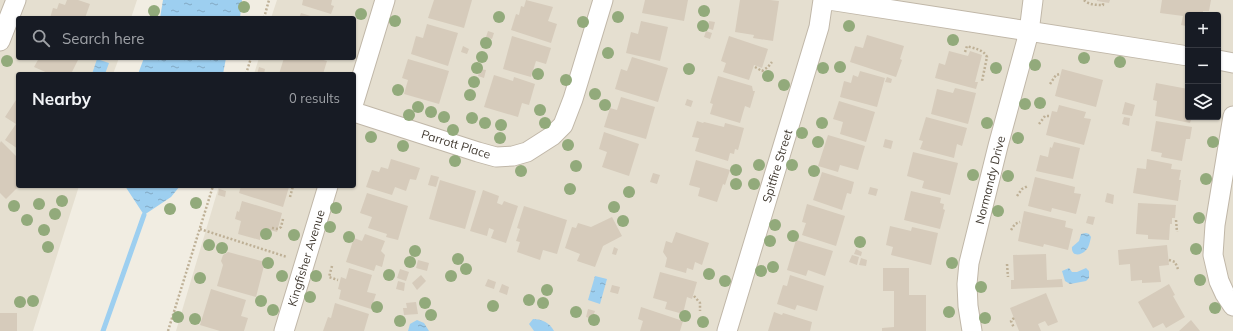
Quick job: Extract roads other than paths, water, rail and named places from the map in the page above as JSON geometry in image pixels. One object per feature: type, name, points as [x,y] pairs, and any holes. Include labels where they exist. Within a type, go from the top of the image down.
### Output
[{"type":"street","points":[[0,41],[16,0]]},
{"type":"street","points":[[356,95],[385,0]]},
{"type":"street","name":"Parrott Place","points":[[356,113],[496,157],[513,156],[527,152],[552,136],[563,125],[573,99],[603,0]]},
{"type":"street","name":"Spitfire Street","points":[[727,331],[819,27],[823,0]]},
{"type":"street","points":[[830,0],[1185,56]]},
{"type":"street","name":"Normandy Drive","points":[[972,331],[968,306],[967,284],[969,263],[998,146],[1029,32],[1033,0]]},
{"type":"street","points":[[1221,61],[1233,63]]},
{"type":"street","points":[[1233,116],[1214,225],[1213,255],[1219,281],[1233,306]]},
{"type":"street","name":"Kingfisher Avenue","points":[[284,331],[327,188]]},
{"type":"water","points":[[163,0],[242,0],[240,16],[160,16]]},
{"type":"water","points":[[97,60],[109,63],[106,72],[93,72]]},
{"type":"water","points":[[143,60],[226,60],[223,72],[139,72]]},
{"type":"water","points":[[126,188],[178,188],[171,197],[144,215]]},
{"type":"water","points":[[1086,233],[1091,237],[1088,248],[1079,254],[1073,253],[1072,247],[1079,241],[1081,234]]},
{"type":"water","points":[[1069,268],[1072,272],[1077,272],[1086,268],[1089,271],[1089,278],[1086,281],[1070,284],[1065,281],[1062,271]]},
{"type":"water","points":[[595,276],[607,279],[600,304],[588,300]]},
{"type":"water","points":[[533,319],[545,322],[554,331],[534,331],[529,324]]},
{"type":"water","points":[[417,320],[424,323],[429,331],[408,331],[410,324]]},
{"type":"waterway","points":[[103,331],[144,215]]}]
